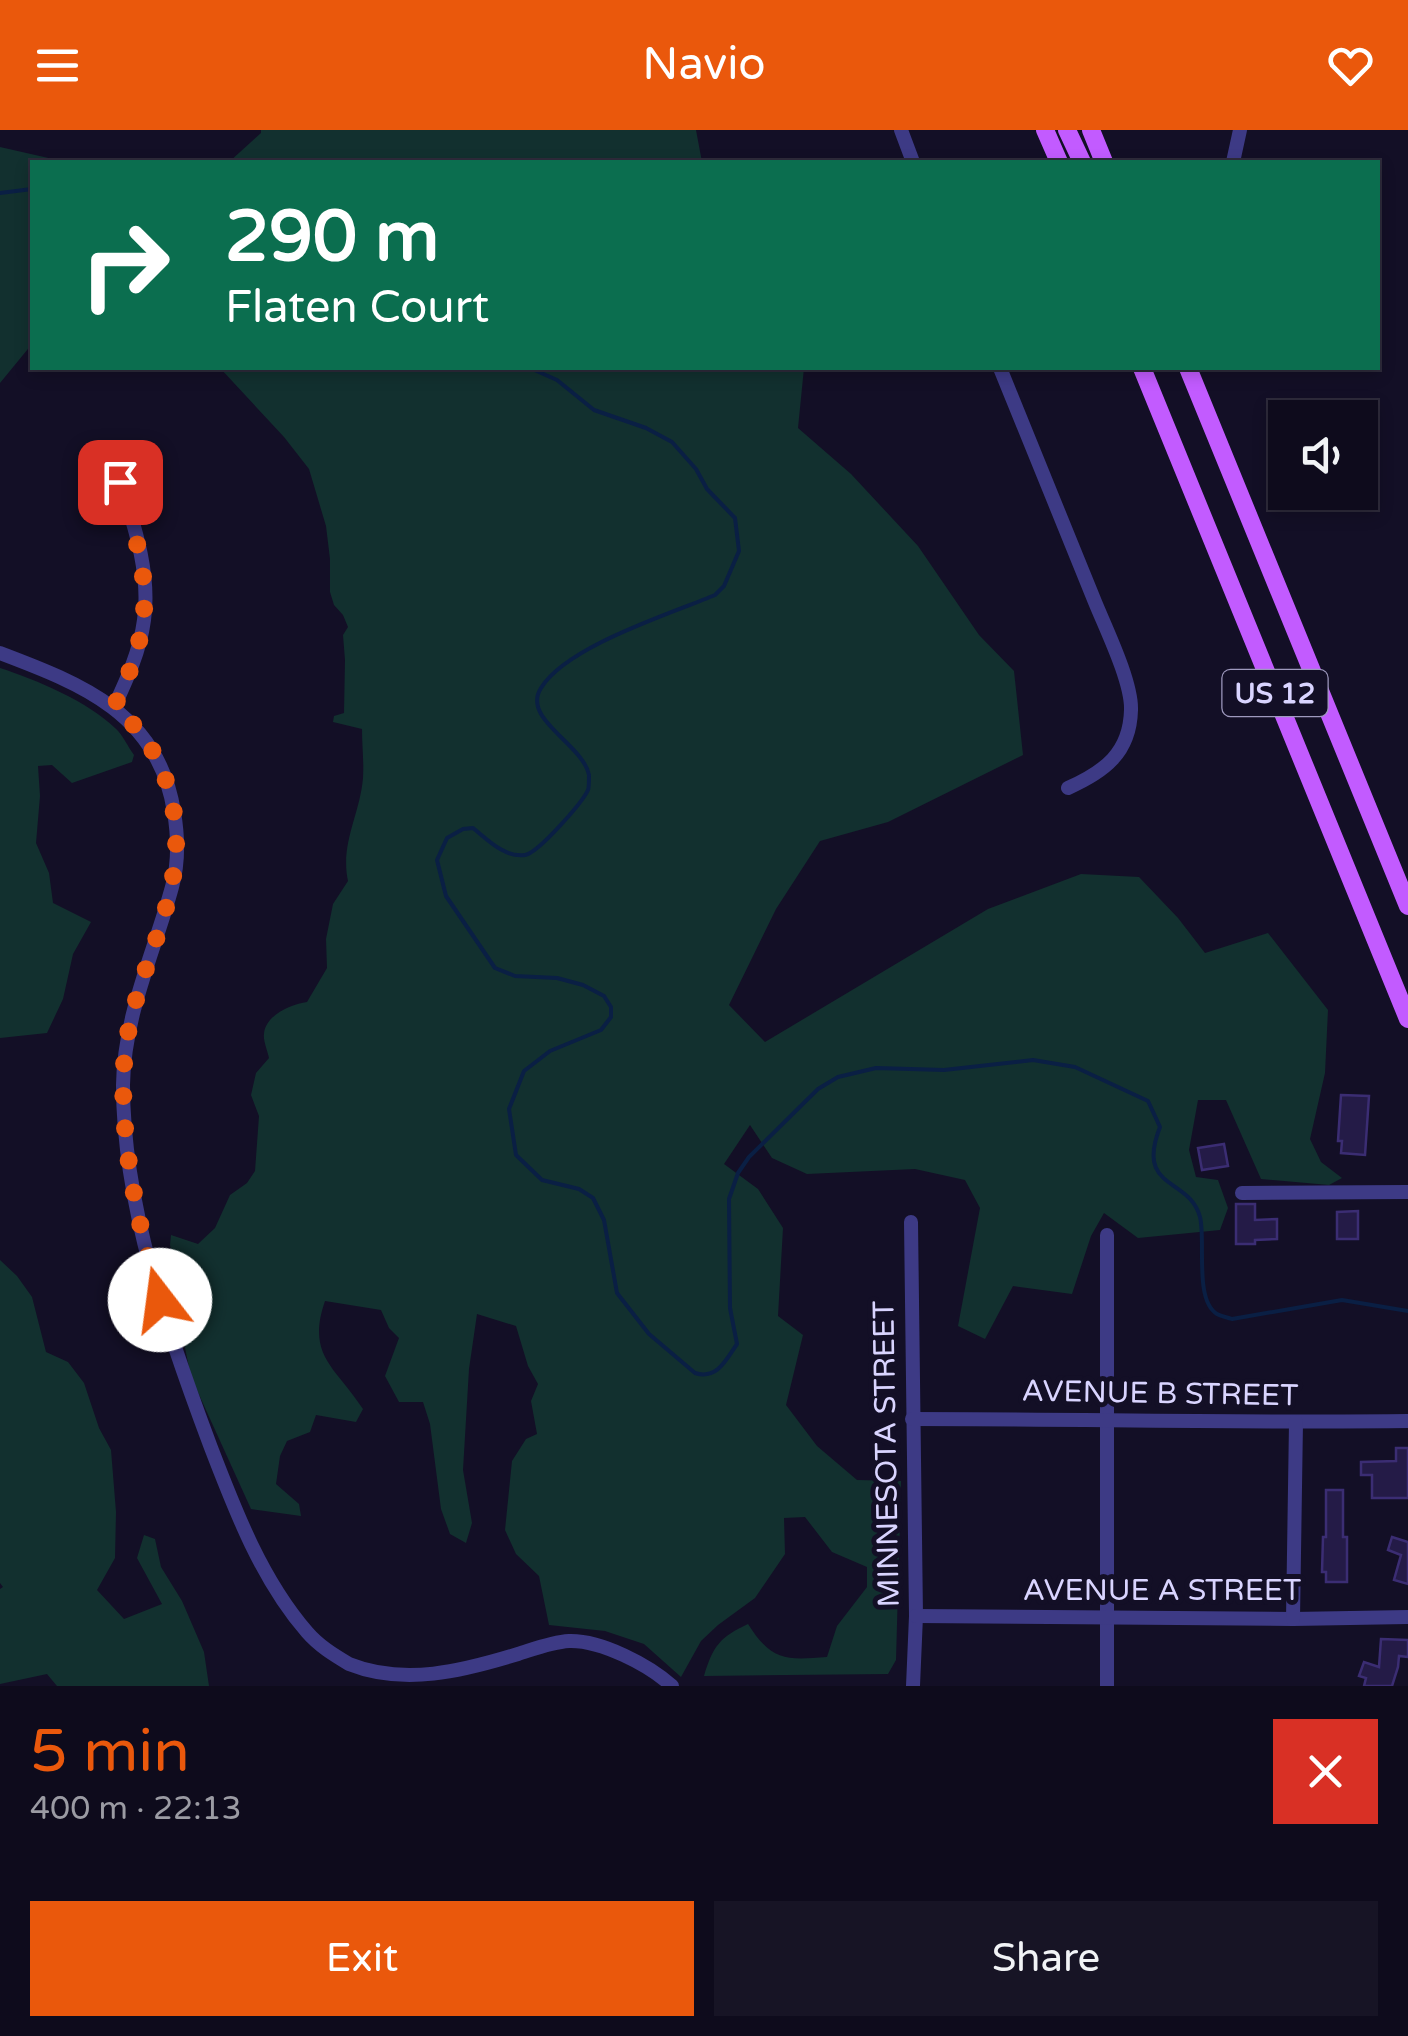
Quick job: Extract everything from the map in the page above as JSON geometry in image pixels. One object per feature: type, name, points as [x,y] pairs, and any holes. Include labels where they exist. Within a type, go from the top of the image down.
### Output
[{"type":"main road","points":[[1046,130],[1058,160]]},
{"type":"main road","points":[[1067,130],[1081,160]]},
{"type":"main road","points":[[1090,130],[1103,160]]},
{"type":"main road","name":"US 12","points":[[1143,370],[1408,1019]]},
{"type":"main road","name":"US 12","points":[[1189,370],[1408,906]]},
{"type":"street","points":[[901,130],[912,160]]},
{"type":"street","points":[[1234,160],[1240,130]]},
{"type":"street","points":[[1001,370],[1104,626],[1132,706],[1125,742],[1110,763],[1096,776],[1068,788]]},
{"type":"street","points":[[112,454],[138,545],[146,600],[138,648],[114,707]]},
{"type":"street","points":[[0,653],[80,686],[114,707],[154,750],[164,773],[177,832],[174,881],[134,1006],[125,1054],[125,1128],[152,1271],[184,1376],[232,1503],[283,1603],[310,1637],[328,1652],[380,1676],[461,1679],[552,1644],[570,1641],[610,1650],[672,1686]]},
{"type":"street","points":[[1242,1192],[1408,1192]]},
{"type":"street","name":"MINNESOTA STREET","points":[[911,1222],[914,1686]]},
{"type":"street","points":[[1107,1235],[1107,1686]]},
{"type":"street","name":"AVENUE B STREET","points":[[912,1418],[1408,1421]]},
{"type":"street","points":[[1294,1619],[1296,1422]]},
{"type":"street","name":"AVENUE A STREET","points":[[916,1616],[1408,1617]]},
{"type":"street","points":[[357,1668],[357,1686]]},
{"type":"green space","points":[[696,130],[702,160],[231,160],[261,133]]},
{"type":"green space","points":[[0,147],[57,160],[30,160],[30,346],[0,383]]},
{"type":"green space","points":[[222,370],[804,370],[798,428],[851,474],[918,546],[979,635],[1014,671],[1023,755],[888,822],[820,841],[776,909],[729,1005],[765,1042],[988,909],[1081,874],[1139,877],[1205,953],[1268,933],[1328,1010],[1325,1073],[1310,1139],[1321,1162],[1342,1178],[1329,1185],[1261,1179],[1226,1100],[1198,1100],[1189,1150],[1196,1177],[1218,1180],[1228,1208],[1220,1230],[1138,1238],[1104,1213],[1091,1236],[1072,1294],[1013,1286],[985,1339],[958,1326],[980,1208],[965,1180],[915,1169],[807,1174],[772,1158],[750,1125],[724,1164],[758,1189],[783,1228],[778,1316],[803,1335],[786,1405],[817,1446],[857,1480],[901,1481],[896,1660],[888,1674],[704,1676],[719,1644],[748,1624],[765,1646],[782,1656],[827,1657],[837,1626],[867,1587],[867,1567],[832,1552],[805,1517],[784,1518],[785,1554],[755,1598],[701,1641],[681,1677],[644,1644],[605,1631],[549,1625],[539,1576],[516,1554],[505,1530],[512,1461],[526,1439],[537,1434],[531,1401],[538,1384],[516,1326],[477,1314],[469,1369],[463,1470],[472,1523],[466,1543],[450,1534],[441,1509],[430,1424],[423,1402],[399,1402],[385,1376],[399,1338],[389,1328],[381,1310],[325,1301],[319,1335],[322,1348],[363,1409],[356,1422],[316,1415],[310,1432],[287,1441],[280,1456],[276,1484],[299,1504],[301,1516],[251,1509],[191,1377],[174,1294],[177,1277],[171,1235],[198,1244],[215,1228],[230,1195],[247,1183],[255,1171],[259,1116],[251,1095],[256,1073],[269,1058],[264,1034],[269,1021],[280,1012],[307,1002],[327,968],[326,939],[333,904],[348,881],[348,842],[363,778],[362,729],[333,722],[334,716],[344,713],[343,635],[348,627],[330,592],[326,526],[309,469]]},
{"type":"green space","points":[[0,668],[45,685],[104,718],[134,755],[132,762],[72,783],[52,765],[38,766],[36,843],[49,873],[53,903],[91,922],[73,954],[63,999],[47,1033],[0,1038]]},
{"type":"green space","points":[[0,1260],[32,1297],[46,1352],[68,1362],[84,1383],[111,1450],[115,1558],[97,1590],[124,1619],[162,1604],[137,1558],[144,1535],[155,1539],[161,1567],[182,1601],[204,1652],[209,1686],[57,1686],[47,1674],[0,1684]]},
{"type":"building","points":[[1341,1095],[1369,1096],[1365,1155],[1341,1153]]},
{"type":"building","points":[[1224,1144],[1228,1166],[1202,1170],[1198,1148]]},
{"type":"building","points":[[1236,1204],[1255,1204],[1255,1220],[1277,1219],[1277,1239],[1236,1244]]},
{"type":"building","points":[[1358,1211],[1358,1239],[1337,1239],[1337,1212]]},
{"type":"building","points":[[1396,1448],[1408,1448],[1408,1498],[1372,1498],[1372,1475],[1361,1475],[1361,1462],[1396,1461]]},
{"type":"building","points":[[1326,1490],[1343,1490],[1347,1582],[1326,1582],[1326,1572],[1322,1572]]},
{"type":"building","points":[[1392,1537],[1408,1542],[1408,1584],[1394,1580],[1401,1555],[1388,1550]]},
{"type":"building","points":[[1381,1639],[1408,1640],[1408,1657],[1399,1656],[1392,1686],[1364,1686],[1366,1678],[1359,1676],[1364,1662],[1379,1667]]},
{"type":"waterway","points":[[0,193],[30,189]]},
{"type":"waterway","points":[[534,370],[557,380],[594,410],[646,428],[672,442],[696,469],[707,489],[735,518],[739,551],[724,586],[715,595],[596,645],[573,658],[541,688],[539,710],[576,753],[589,775],[588,790],[569,816],[525,855],[504,851],[473,828],[447,838],[437,860],[446,896],[495,968],[515,976],[557,978],[583,985],[604,996],[611,1007],[611,1017],[601,1030],[550,1051],[524,1071],[509,1109],[516,1155],[542,1180],[579,1189],[593,1198],[604,1220],[617,1293],[649,1334],[695,1373],[709,1374],[729,1356],[737,1344],[730,1308],[729,1199],[738,1173],[749,1157],[818,1089],[838,1077],[876,1068],[944,1070],[1033,1060],[1075,1067],[1148,1101],[1160,1127],[1154,1162],[1166,1181],[1194,1204],[1200,1217],[1205,1296],[1217,1314],[1232,1319],[1342,1300],[1408,1311]]},
{"type":"route","points":[[120,482],[138,545],[146,600],[138,648],[114,707],[154,750],[172,801],[177,832],[174,881],[134,1006],[123,1084],[125,1128],[136,1197],[160,1300]]}]
